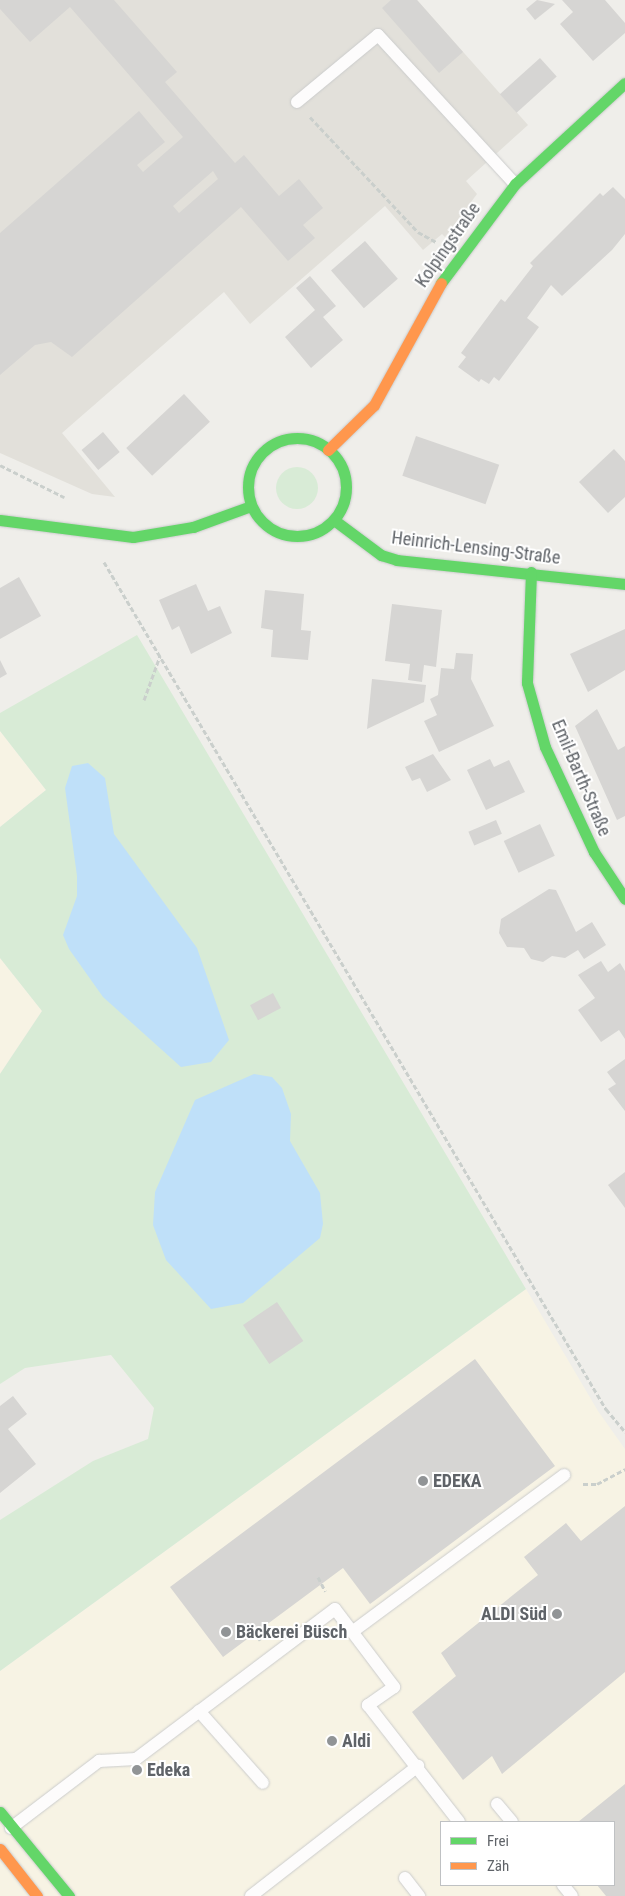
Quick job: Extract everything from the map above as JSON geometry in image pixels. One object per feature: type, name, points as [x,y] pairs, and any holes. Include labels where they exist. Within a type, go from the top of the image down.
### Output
[{"type":"street","name":"Kolpingstraße","points":[[328,450],[374,405],[459,254],[515,184],[625,83]]},
{"type":"street","points":[[298,438],[328,450],[344,476],[346,491],[334,520],[314,534],[288,536],[273,530],[252,506],[250,474],[268,448],[298,438]]},
{"type":"street","points":[[0,520],[133,537],[193,527],[252,506]]},
{"type":"street","name":"Heinrich-Lensing-Straße","points":[[334,520],[381,554],[397,560],[530,572],[625,584]]},
{"type":"street","name":"Emil-Barth-Straße","points":[[530,572],[527,683],[545,747],[594,852],[625,899]]},
{"type":"street","points":[[0,1812],[69,1896]]},
{"type":"street","points":[[0,1849],[37,1896]]},
{"type":"lane","points":[[297,102],[378,35],[515,184]]},
{"type":"lane","points":[[352,1632],[564,1475]]},
{"type":"lane","points":[[0,1838],[99,1761],[136,1759],[335,1609],[394,1687],[368,1705],[418,1766],[458,1821]]},
{"type":"lane","points":[[200,1711],[263,1783]]},
{"type":"lane","points":[[251,1896],[418,1766]]},
{"type":"lane","points":[[497,1804],[511,1821]]},
{"type":"lane","points":[[405,1878],[419,1896]]},
{"type":"lane","points":[[564,1886],[572,1896]]},
{"type":"path","points":[[297,102],[418,232],[459,254]]},
{"type":"path","points":[[0,465],[67,499]]},
{"type":"path","points":[[108,574],[160,656],[606,1409],[625,1432]]},
{"type":"path","points":[[144,700],[160,656]]},
{"type":"path","points":[[564,1475],[587,1486],[625,1469]]},
{"type":"shaded area","points":[[0,0],[417,0],[528,125],[466,181],[477,194],[445,237],[442,234],[423,250],[385,206],[250,324],[224,292],[62,433],[115,497],[92,494],[0,453]]},
{"type":"shaded area","points":[[0,731],[46,790],[0,827]]},
{"type":"shaded area","points":[[0,958],[42,1011],[0,1074]]},
{"type":"shaded area","points":[[526,1289],[598,1411],[625,1449],[625,1896],[0,1896],[0,1671]]},
{"type":"green space","points":[[293,467],[301,467],[312,473],[318,488],[312,503],[301,509],[293,509],[282,503],[276,492],[276,484],[282,473]]},
{"type":"green space","points":[[137,635],[526,1289],[0,1671],[0,1520],[93,1461],[148,1439],[154,1408],[111,1355],[25,1368],[0,1384],[0,1074],[42,1011],[0,958],[0,827],[46,790],[0,731],[0,713]]},
{"type":"water","points":[[88,763],[105,778],[114,834],[197,948],[229,1040],[211,1062],[181,1067],[103,997],[69,949],[63,935],[77,896],[77,876],[65,788],[72,766]]},
{"type":"water","points":[[254,1074],[272,1077],[282,1088],[291,1114],[290,1141],[320,1193],[323,1224],[320,1238],[243,1303],[211,1309],[166,1260],[153,1225],[155,1192],[195,1100]]},
{"type":"building","points":[[0,0],[114,0],[177,72],[165,82],[235,163],[244,155],[279,196],[299,179],[323,208],[303,225],[315,238],[288,261],[241,207],[72,357],[51,342],[35,345],[0,375],[0,233],[139,111],[165,142],[137,165],[143,172],[183,137],[70,7],[30,42],[0,9]],"holes":[[[213,171],[218,179],[179,213],[173,206]]]},
{"type":"building","points":[[391,0],[417,0],[463,52],[439,73],[382,8]]},
{"type":"building","points":[[537,0],[555,4],[535,20],[526,9]]},
{"type":"building","points":[[562,0],[605,0],[625,23],[625,33],[593,61],[560,24],[573,12]]},
{"type":"building","points":[[540,58],[557,77],[517,113],[500,94]]},
{"type":"building","points":[[613,187],[625,199],[625,234],[612,250],[562,296],[551,285],[527,318],[539,327],[499,381],[494,377],[489,384],[481,379],[479,382],[458,367],[466,357],[461,353],[501,299],[505,302],[533,266],[530,263],[600,193],[603,196]]},
{"type":"building","points":[[365,241],[398,279],[364,308],[331,271]]},
{"type":"building","points":[[310,276],[336,306],[323,317],[343,340],[311,368],[285,337],[315,310],[296,288]]},
{"type":"building","points":[[184,394],[210,422],[152,476],[126,448]]},
{"type":"building","points":[[103,432],[120,452],[98,470],[82,450]]},
{"type":"building","points":[[416,436],[499,465],[486,504],[402,476]]},
{"type":"building","points":[[614,449],[625,461],[625,497],[608,513],[579,482]]},
{"type":"building","points":[[19,577],[41,616],[0,639],[0,588]]},
{"type":"building","points":[[196,584],[208,611],[220,606],[232,633],[191,654],[179,626],[172,630],[159,600]]},
{"type":"building","points":[[265,590],[304,594],[301,630],[311,631],[308,660],[271,657],[273,630],[261,628]]},
{"type":"building","points":[[392,604],[442,610],[436,667],[424,665],[422,682],[408,680],[410,664],[385,661]]},
{"type":"building","points":[[625,629],[625,670],[588,692],[570,654]]},
{"type":"building","points":[[456,653],[473,654],[471,679],[494,726],[439,752],[424,721],[437,715],[430,699],[438,695],[441,668],[454,669]]},
{"type":"building","points":[[0,660],[7,674],[0,678]]},
{"type":"building","points":[[372,679],[426,685],[424,702],[367,729]]},
{"type":"building","points":[[597,709],[618,750],[625,746],[625,816],[617,820],[575,726]]},
{"type":"building","points":[[433,754],[451,780],[427,792],[420,778],[412,781],[405,767]]},
{"type":"building","points":[[490,759],[494,767],[509,760],[525,792],[486,810],[467,770]]},
{"type":"building","points":[[496,820],[502,834],[474,846],[468,832]]},
{"type":"building","points":[[540,824],[555,856],[519,873],[504,841]]},
{"type":"building","points":[[549,889],[556,890],[576,932],[592,922],[606,945],[584,959],[578,950],[565,958],[552,956],[543,962],[531,959],[524,948],[507,947],[499,933],[501,919]]},
{"type":"building","points":[[601,961],[608,972],[620,963],[625,971],[625,1039],[619,1030],[601,1042],[578,1010],[595,998],[578,975]]},
{"type":"building","points":[[273,993],[281,1008],[258,1020],[250,1005]]},
{"type":"building","points":[[625,1059],[625,1111],[608,1089],[616,1084],[607,1072]]},
{"type":"building","points":[[625,1172],[625,1208],[608,1185]]},
{"type":"building","points":[[277,1302],[303,1341],[269,1364],[243,1325]]},
{"type":"building","name":"EDEKA","points":[[475,1359],[555,1466],[370,1604],[343,1568],[223,1657],[170,1587]]},
{"type":"building","points":[[13,1396],[27,1414],[8,1429],[36,1464],[0,1493],[0,1406]]},
{"type":"building","name":"ALDI Süd","points":[[625,1506],[625,1672],[502,1774],[492,1756],[463,1780],[412,1712],[456,1676],[441,1653],[538,1575],[524,1557],[566,1523],[581,1541]]},
{"type":"building","points":[[625,1784],[625,1896],[606,1896],[598,1886],[615,1886],[615,1821],[579,1821]]},
{"type":"traffic: fast","points":[[441,283],[515,184],[625,83]]},
{"type":"traffic: fast","points":[[297,438],[316,442],[331,453],[342,468],[346,487],[342,506],[331,521],[316,532],[297,536],[278,532],[263,521],[252,506],[248,487],[252,468],[263,453],[278,442],[297,438]]},
{"type":"traffic: fast","points":[[0,520],[133,537],[193,527],[251,506]]},
{"type":"traffic: fast","points":[[334,520],[381,555],[397,560],[625,584]]},
{"type":"traffic: fast","points":[[531,572],[527,683],[545,747],[594,852],[625,899]]},
{"type":"traffic: fast","points":[[0,1812],[69,1896]]},
{"type":"traffic: slow","points":[[328,450],[374,405],[441,283]]},
{"type":"traffic: slow","points":[[0,1849],[37,1896]]},
{"type":"place","name":"EDEKA","points":[[423,1481]]},
{"type":"place","name":"ALDI Süd","points":[[557,1614]]},
{"type":"place","name":"Bäckerei Büsch","points":[[226,1632]]},
{"type":"place","name":"Aldi","points":[[332,1741]]},
{"type":"place","name":"Edeka","points":[[137,1770]]}]
